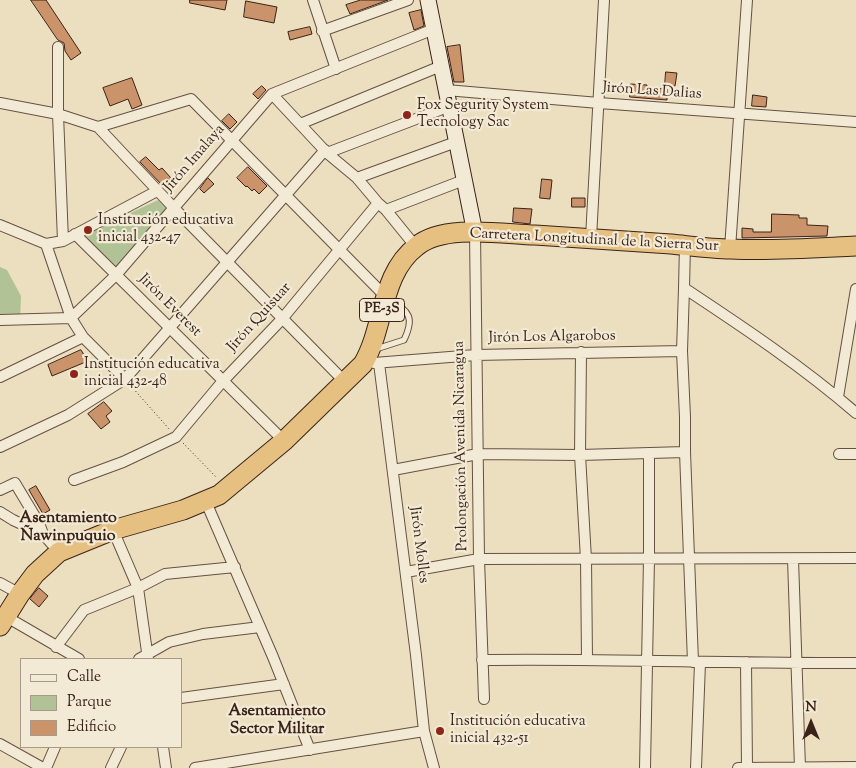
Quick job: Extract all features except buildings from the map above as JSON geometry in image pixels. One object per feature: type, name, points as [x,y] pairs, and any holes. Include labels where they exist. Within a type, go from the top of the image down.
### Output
[{"type":"highway","name":"Carretera Longitudinal de la Sierra Sur","points":[[2,621],[35,574],[60,552],[113,530],[206,502],[228,489],[284,441],[371,359],[392,278],[401,262],[427,239],[449,234],[475,232],[591,238],[730,250],[802,250],[856,246]]},
{"type":"street","points":[[312,0],[336,69]]},
{"type":"street","points":[[322,31],[408,0]]},
{"type":"street","points":[[428,0],[475,232]]},
{"type":"street","points":[[591,238],[604,0]]},
{"type":"street","points":[[730,250],[748,0]]},
{"type":"street","name":"Jirón Imalaya","points":[[71,318],[116,275],[272,94],[434,29]]},
{"type":"street","points":[[58,47],[58,114],[63,241]]},
{"type":"street","points":[[300,124],[441,66]]},
{"type":"street","name":"Jirón Las Dalias","points":[[446,90],[856,122]]},
{"type":"street","points":[[272,94],[326,151],[357,178],[416,247]]},
{"type":"street","points":[[98,127],[191,99],[386,297]]},
{"type":"street","points":[[0,103],[58,114],[98,127],[226,263],[345,382]]},
{"type":"street","points":[[0,448],[68,415],[125,379],[285,195],[326,151],[450,106]]},
{"type":"street","points":[[357,178],[456,142]]},
{"type":"street","points":[[382,206],[464,180]]},
{"type":"street","points":[[0,225],[46,244],[63,241],[158,191]]},
{"type":"street","name":"Jirón Quisuar","points":[[74,480],[123,462],[176,437],[222,382],[282,319],[338,250],[382,206]]},
{"type":"street","name":"Prolongación Avenida Nicaragua","points":[[475,232],[475,355],[484,699]]},
{"type":"street","name":"Jirón Everest","points":[[74,234],[222,382],[284,441]]},
{"type":"street","points":[[46,244],[71,318],[83,337],[125,379]]},
{"type":"street","points":[[685,246],[682,351],[689,558],[697,662],[696,768]]},
{"type":"street","points":[[684,288],[734,321],[838,397],[856,413]]},
{"type":"street","points":[[838,397],[856,289]]},
{"type":"street","points":[[0,320],[71,318]]},
{"type":"street","points":[[0,377],[83,337]]},
{"type":"street","name":"Jirón Los Algarobos","points":[[371,359],[581,352],[682,351]]},
{"type":"street","points":[[581,352],[580,455],[586,559],[587,658]]},
{"type":"street","name":"Jirón Molles","points":[[371,359],[393,470],[424,731],[434,768]]},
{"type":"street","points":[[645,768],[649,452]]},
{"type":"street","points":[[393,470],[478,454],[580,455],[685,452]]},
{"type":"street","points":[[839,454],[856,454]]},
{"type":"street","points":[[0,490],[15,483],[39,523],[43,534]]},
{"type":"street","points":[[206,502],[284,684],[310,750]]},
{"type":"street","points":[[0,512],[43,534],[60,552]]},
{"type":"street","points":[[113,530],[138,588],[145,658],[169,642],[203,634],[260,627]]},
{"type":"street","points":[[406,572],[479,559],[856,558]]},
{"type":"street","points":[[793,559],[800,768]]},
{"type":"street","points":[[56,647],[84,610],[138,588],[165,574],[234,567]]},
{"type":"street","points":[[0,583],[20,594]]},
{"type":"street","points":[[2,621],[77,658]]},
{"type":"street","points":[[482,660],[587,658],[647,662],[856,663]]},
{"type":"street","points":[[746,662],[746,768]]},
{"type":"street","points":[[182,698],[284,684]]},
{"type":"street","points":[[195,768],[424,731]]},
{"type":"street","points":[[0,744],[45,768],[55,748]]},
{"type":"street","points":[[111,768],[121,748]]},
{"type":"street","points":[[163,748],[166,768]]},
{"type":"street","points":[[738,768],[856,767]]},
{"type":"lane","points":[[371,359],[404,340],[409,329],[410,316],[406,310],[386,297]]},
{"type":"green space","points":[[158,200],[166,207],[165,213],[118,267],[113,267],[82,236]]},
{"type":"green space","points":[[0,267],[7,270],[21,296],[20,323],[0,324]]},
{"type":"place","name":"Fox Segurity System Tecnology Sac","points":[[407,115]]},
{"type":"place","name":"Institución educativa inicial 432-47","points":[[88,230]]},
{"type":"place","name":"Institución educativa inicial 432-48","points":[[74,374]]},
{"type":"place","name":"Institución educativa inicial 432-51","points":[[440,731]]},
{"type":"district","name":"Asentamiento Ñawinpuquio","points":[[68,528]]},
{"type":"district","name":"Asentamiento Sector Militar","points":[[277,721]]}]
